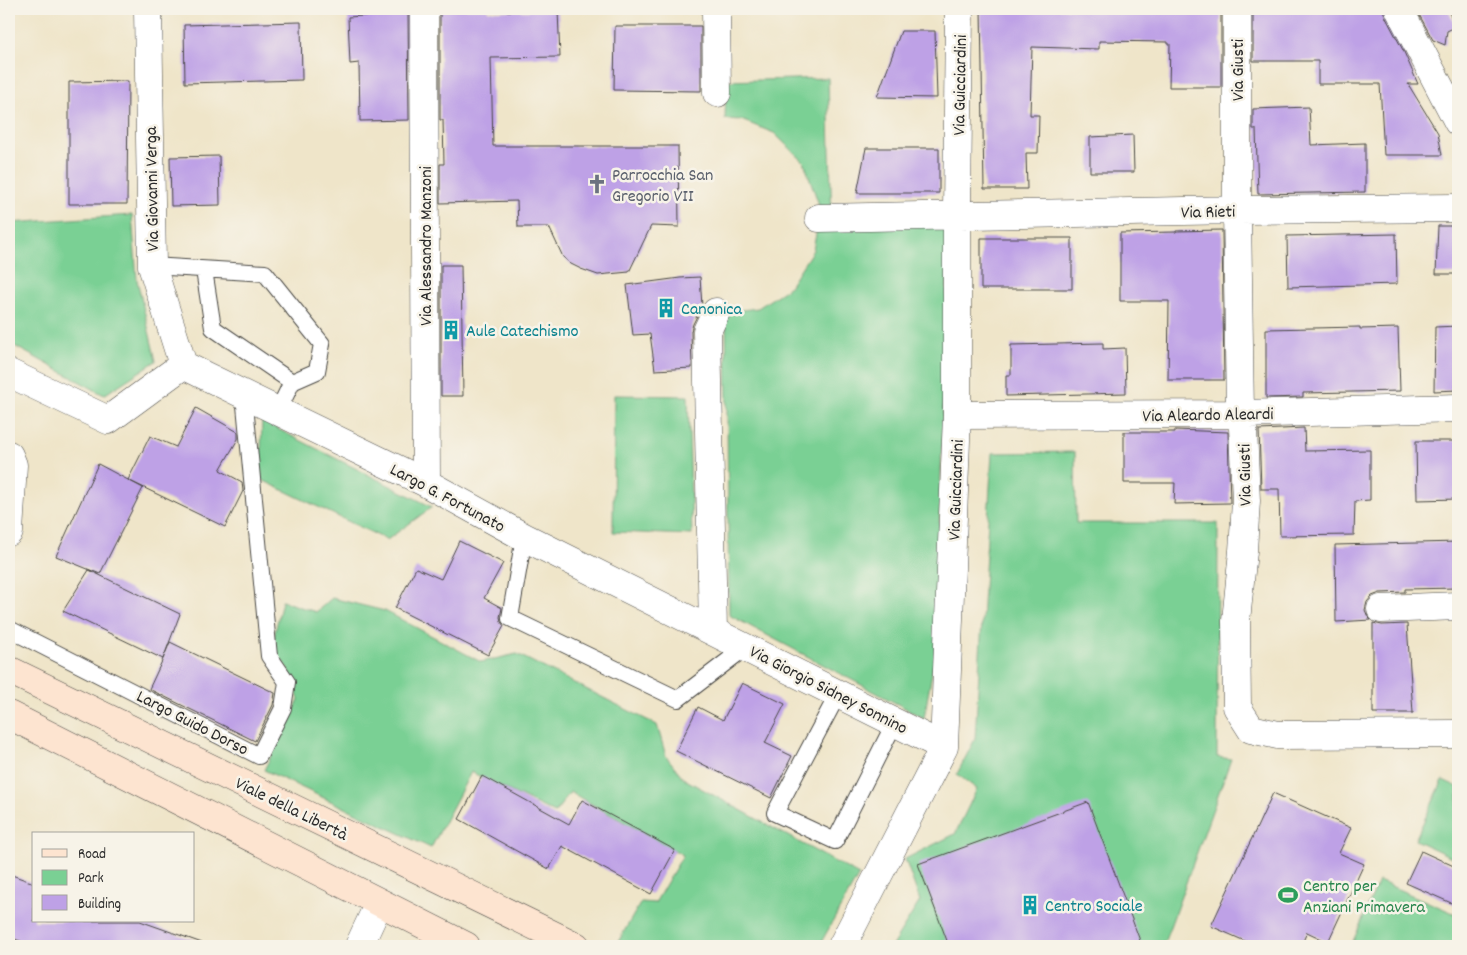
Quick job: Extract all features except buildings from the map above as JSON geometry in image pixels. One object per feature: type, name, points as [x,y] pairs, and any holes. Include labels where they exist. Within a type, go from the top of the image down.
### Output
[{"type":"street","name":"Via Giovanni Verga","points":[[148,9],[152,266],[183,365]]},
{"type":"street","name":"Via Alessandro Manzoni","points":[[424,9],[426,483]]},
{"type":"street","points":[[716,9],[717,93]]},
{"type":"street","name":"Via Guicciardini","points":[[842,946],[944,747],[958,415],[959,9]]},
{"type":"street","name":"Via Giusti","points":[[1237,9],[1240,414],[1243,428],[1246,501],[1236,621],[1237,707],[1251,729],[1278,734],[1458,734]]},
{"type":"street","points":[[1399,9],[1458,122]]},
{"type":"street","name":"Via Rieti","points":[[819,218],[957,214],[1458,208]]},
{"type":"street","points":[[712,632],[708,331],[716,312]]},
{"type":"street","name":"Largo G. Fortunato","points":[[183,365],[426,483],[524,536],[712,632]]},
{"type":"street","points":[[9,373],[108,420],[183,365]]},
{"type":"street","name":"Via Aleardo Aleardi","points":[[958,415],[1240,414],[1458,408]]},
{"type":"street","points":[[9,456],[14,466],[9,532]]},
{"type":"street","points":[[1381,610],[1458,606]]},
{"type":"street","name":"Via Giorgio Sidney Sonnino","points":[[712,632],[944,747]]},
{"type":"street","name":"Viale della Libertà","points":[[9,670],[576,946]]},
{"type":"street","points":[[9,715],[466,946]]},
{"type":"street","points":[[359,946],[378,903]]},
{"type":"lane","points":[[152,266],[265,273],[322,344],[317,371],[292,382],[278,411]]},
{"type":"lane","points":[[204,270],[213,328],[292,382]]},
{"type":"lane","name":"Largo Guido Dorso","points":[[9,629],[259,756],[283,708],[286,682],[270,656],[244,395]]},
{"type":"lane","points":[[524,536],[510,618],[678,699],[746,648]]},
{"type":"lane","points":[[838,694],[775,813],[835,840],[895,722]]},
{"type":"green space","points":[[828,78],[832,226],[949,222],[935,656],[924,718],[729,615],[726,312],[758,308],[788,288],[813,250],[819,218],[819,205],[804,162],[774,133],[741,120],[725,119],[726,81]]},
{"type":"green space","points":[[132,215],[137,280],[156,361],[104,395],[9,343],[9,223]]},
{"type":"green space","points":[[614,395],[688,396],[692,535],[613,532]]},
{"type":"green space","points":[[262,421],[432,507],[387,540],[260,479]]},
{"type":"green space","points":[[1075,452],[1076,523],[1218,523],[1217,757],[1231,759],[1163,946],[892,946],[920,901],[905,859],[955,834],[977,789],[957,774],[975,739],[992,453]]},
{"type":"green space","points":[[332,598],[385,611],[481,662],[517,654],[657,725],[666,756],[684,779],[859,875],[819,946],[626,946],[618,942],[641,902],[655,903],[683,855],[570,792],[555,813],[471,772],[431,848],[264,770],[299,700],[290,672],[272,646],[282,601],[316,612]]},
{"type":"green space","points":[[1443,780],[1458,787],[1458,860],[1415,840]]},
{"type":"green space","points":[[1379,881],[1458,915],[1458,946],[1351,946]]},
{"type":"place","name":"Parrocchia San Gregorio VII","points":[[597,184]]},
{"type":"place","name":"Canonica","points":[[666,308]]},
{"type":"place","name":"Aule Catechismo","points":[[451,330]]},
{"type":"place","name":"Centro per Anziani Primavera","points":[[1288,895]]},
{"type":"place","name":"Centro Sociale","points":[[1030,905]]}]
